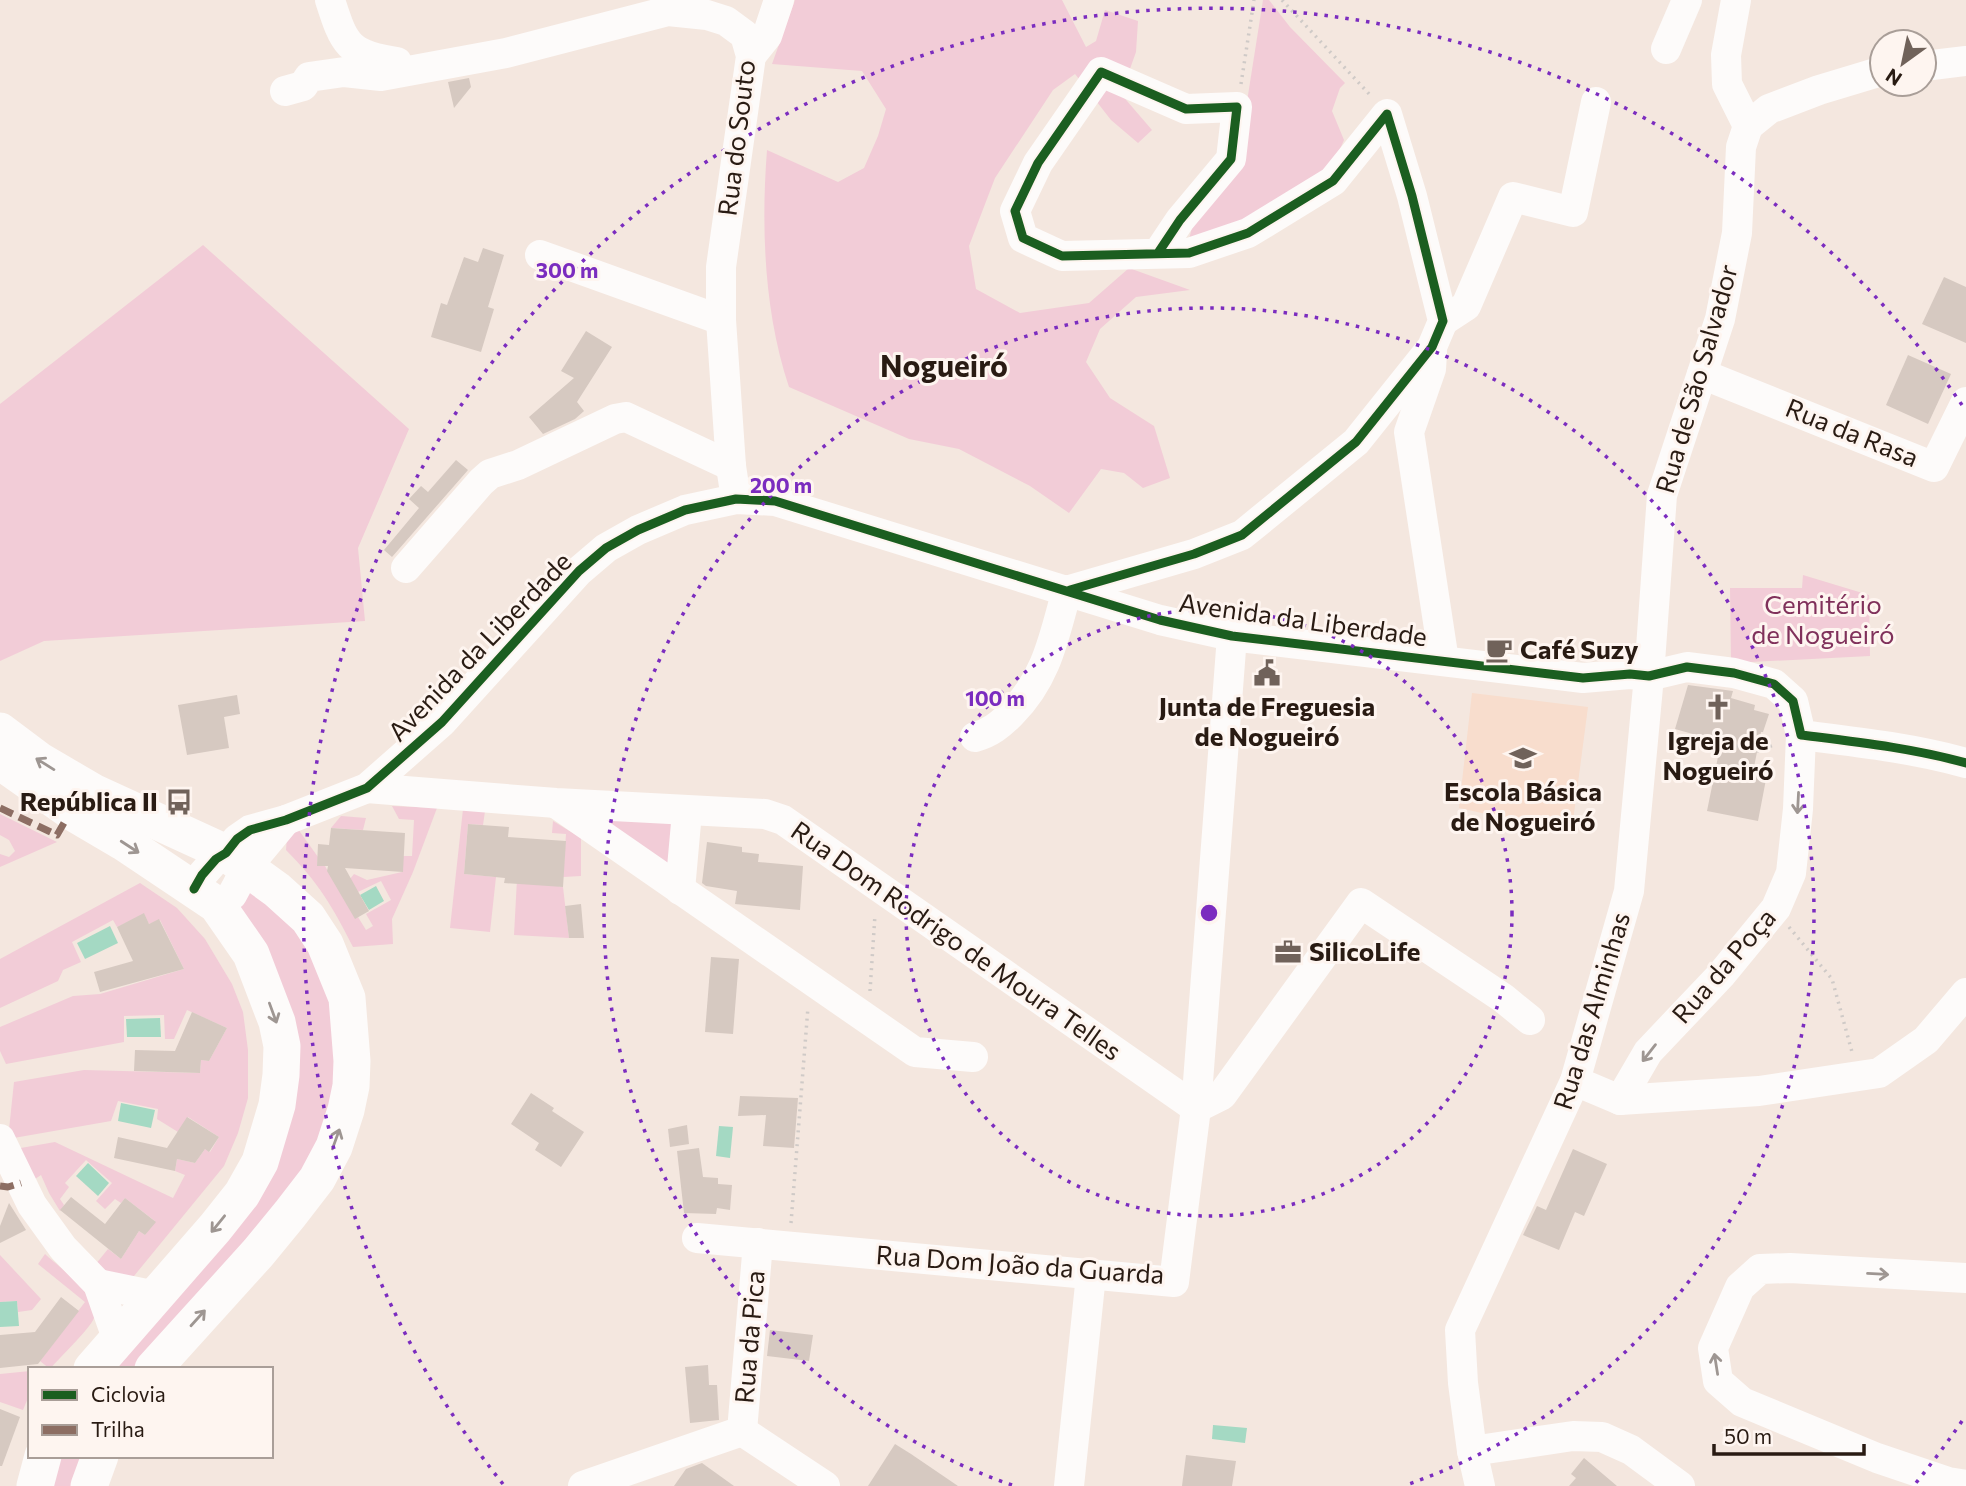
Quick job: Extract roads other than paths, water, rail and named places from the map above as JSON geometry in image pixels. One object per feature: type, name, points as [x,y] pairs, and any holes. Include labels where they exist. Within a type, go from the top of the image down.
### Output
[{"type":"main road","points":[[0,731],[40,761],[93,792],[257,845],[277,890],[308,918],[325,944],[347,998],[352,1061],[351,1086],[334,1147],[317,1179],[258,1253],[155,1367]]},
{"type":"main road","points":[[0,762],[72,812],[206,897],[251,954],[277,1022],[282,1046],[277,1105],[260,1162],[242,1194],[94,1367]]},
{"type":"main road","points":[[35,1486],[42,1458]]},
{"type":"main road","points":[[89,1486],[99,1458]]},
{"type":"street","name":"Rua do Souto","points":[[330,0],[347,43],[358,53],[427,67]]},
{"type":"street","points":[[751,56],[766,36],[779,0]]},
{"type":"street","points":[[1666,49],[1687,0]]},
{"type":"street","points":[[1736,0],[1726,55],[1758,117],[1819,90],[1868,75]]},
{"type":"street","name":"Rua do Souto","points":[[285,91],[303,86],[309,77],[344,72],[381,76],[506,53],[668,11],[707,15],[726,21],[745,35],[751,56],[721,267],[731,466],[736,499]]},
{"type":"street","points":[[1938,64],[1966,61]]},
{"type":"street","points":[[1158,253],[1180,220],[1231,159],[1237,107],[1186,109],[1101,72],[1038,163],[1015,211],[1023,238],[1062,256],[1189,253],[1248,233],[1333,181],[1387,114],[1412,197],[1438,334],[1431,369],[1409,432],[1444,661]]},
{"type":"street","points":[[975,737],[993,730],[1037,684],[1048,659],[1069,590],[1194,554],[1242,535],[1356,442],[1438,334],[1466,306],[1513,197],[1573,212],[1596,102]]},
{"type":"street","name":"Rua de São Salvador","points":[[1649,676],[1662,495],[1720,319],[1737,233],[1741,147],[1758,117]]},
{"type":"street","points":[[540,256],[722,320]]},
{"type":"street","name":"Rua da Rasa","points":[[1702,374],[1934,467],[1966,402]]},
{"type":"street","points":[[406,568],[490,474],[518,465],[615,419],[626,417],[731,466]]},
{"type":"street","name":"Avenida da Liberdade","points":[[257,845],[367,788],[442,722],[579,571],[606,548],[638,530],[685,510],[736,499],[775,500],[1160,620],[1232,636],[1583,678],[1630,674],[1649,676],[1687,667],[1734,673],[1774,684],[1793,701],[1801,735]]},
{"type":"street","points":[[1196,1108],[1232,636]]},
{"type":"street","name":"Rua das Alminhas","points":[[1480,1486],[1472,1451],[1463,1383],[1460,1330],[1575,1081],[1629,891],[1649,676]]},
{"type":"street","points":[[1801,735],[1871,743],[1966,763]]},
{"type":"street","name":"Rua da Poça","points":[[1620,1100],[1648,1052],[1721,975],[1776,908],[1791,873],[1798,809],[1801,735]]},
{"type":"street","name":"Rua Dom Rodrigo de Moura Telles","points":[[367,788],[687,812],[765,814],[783,820],[1196,1108]]},
{"type":"street","points":[[556,803],[915,1052],[973,1057]]},
{"type":"street","points":[[680,890],[687,812]]},
{"type":"street","points":[[206,897],[232,895],[257,845]]},
{"type":"street","points":[[1196,1108],[1222,1095],[1361,903],[1503,998],[1530,1020]]},
{"type":"street","points":[[1575,1081],[1620,1100],[1759,1091],[1879,1073],[1926,1040],[1966,993]]},
{"type":"street","name":"Rua Dom João da Guarda","points":[[697,1238],[1174,1282],[1196,1108]]},
{"type":"street","points":[[0,1139],[32,1205],[63,1248],[98,1284],[117,1338]]},
{"type":"street","name":"Rua da Pica","points":[[583,1486],[742,1431],[758,1243]]},
{"type":"street","points":[[1966,1278],[1790,1268],[1760,1269],[1740,1287],[1713,1348],[1718,1381],[1742,1402],[1877,1458],[1948,1482],[1966,1485]]},
{"type":"street","points":[[1069,1486],[1091,1275]]},
{"type":"street","points":[[98,1284],[156,1296]]},
{"type":"street","points":[[742,1431],[825,1486]]},
{"type":"street","points":[[1472,1451],[1573,1436],[1602,1437],[1631,1450],[1680,1486]]},
{"type":"place","name":"Café Suzy","points":[[1499,650]]},
{"type":"place","name":"Junta de Freguesia de Nogueiró","points":[[1267,673]]},
{"type":"place","name":"Igreja de Nogueiró","points":[[1718,707]]},
{"type":"place","name":"Escola Básica de Nogueiró","points":[[1523,758]]},
{"type":"place","name":"República II","points":[[179,802]]},
{"type":"place","name":"SilicoLife","points":[[1288,952]]},
{"type":"district","name":"Nogueiró","points":[[944,367]]},
{"type":"park label","name":"Cemitério de Nogueiró","points":[[1823,620]]}]
